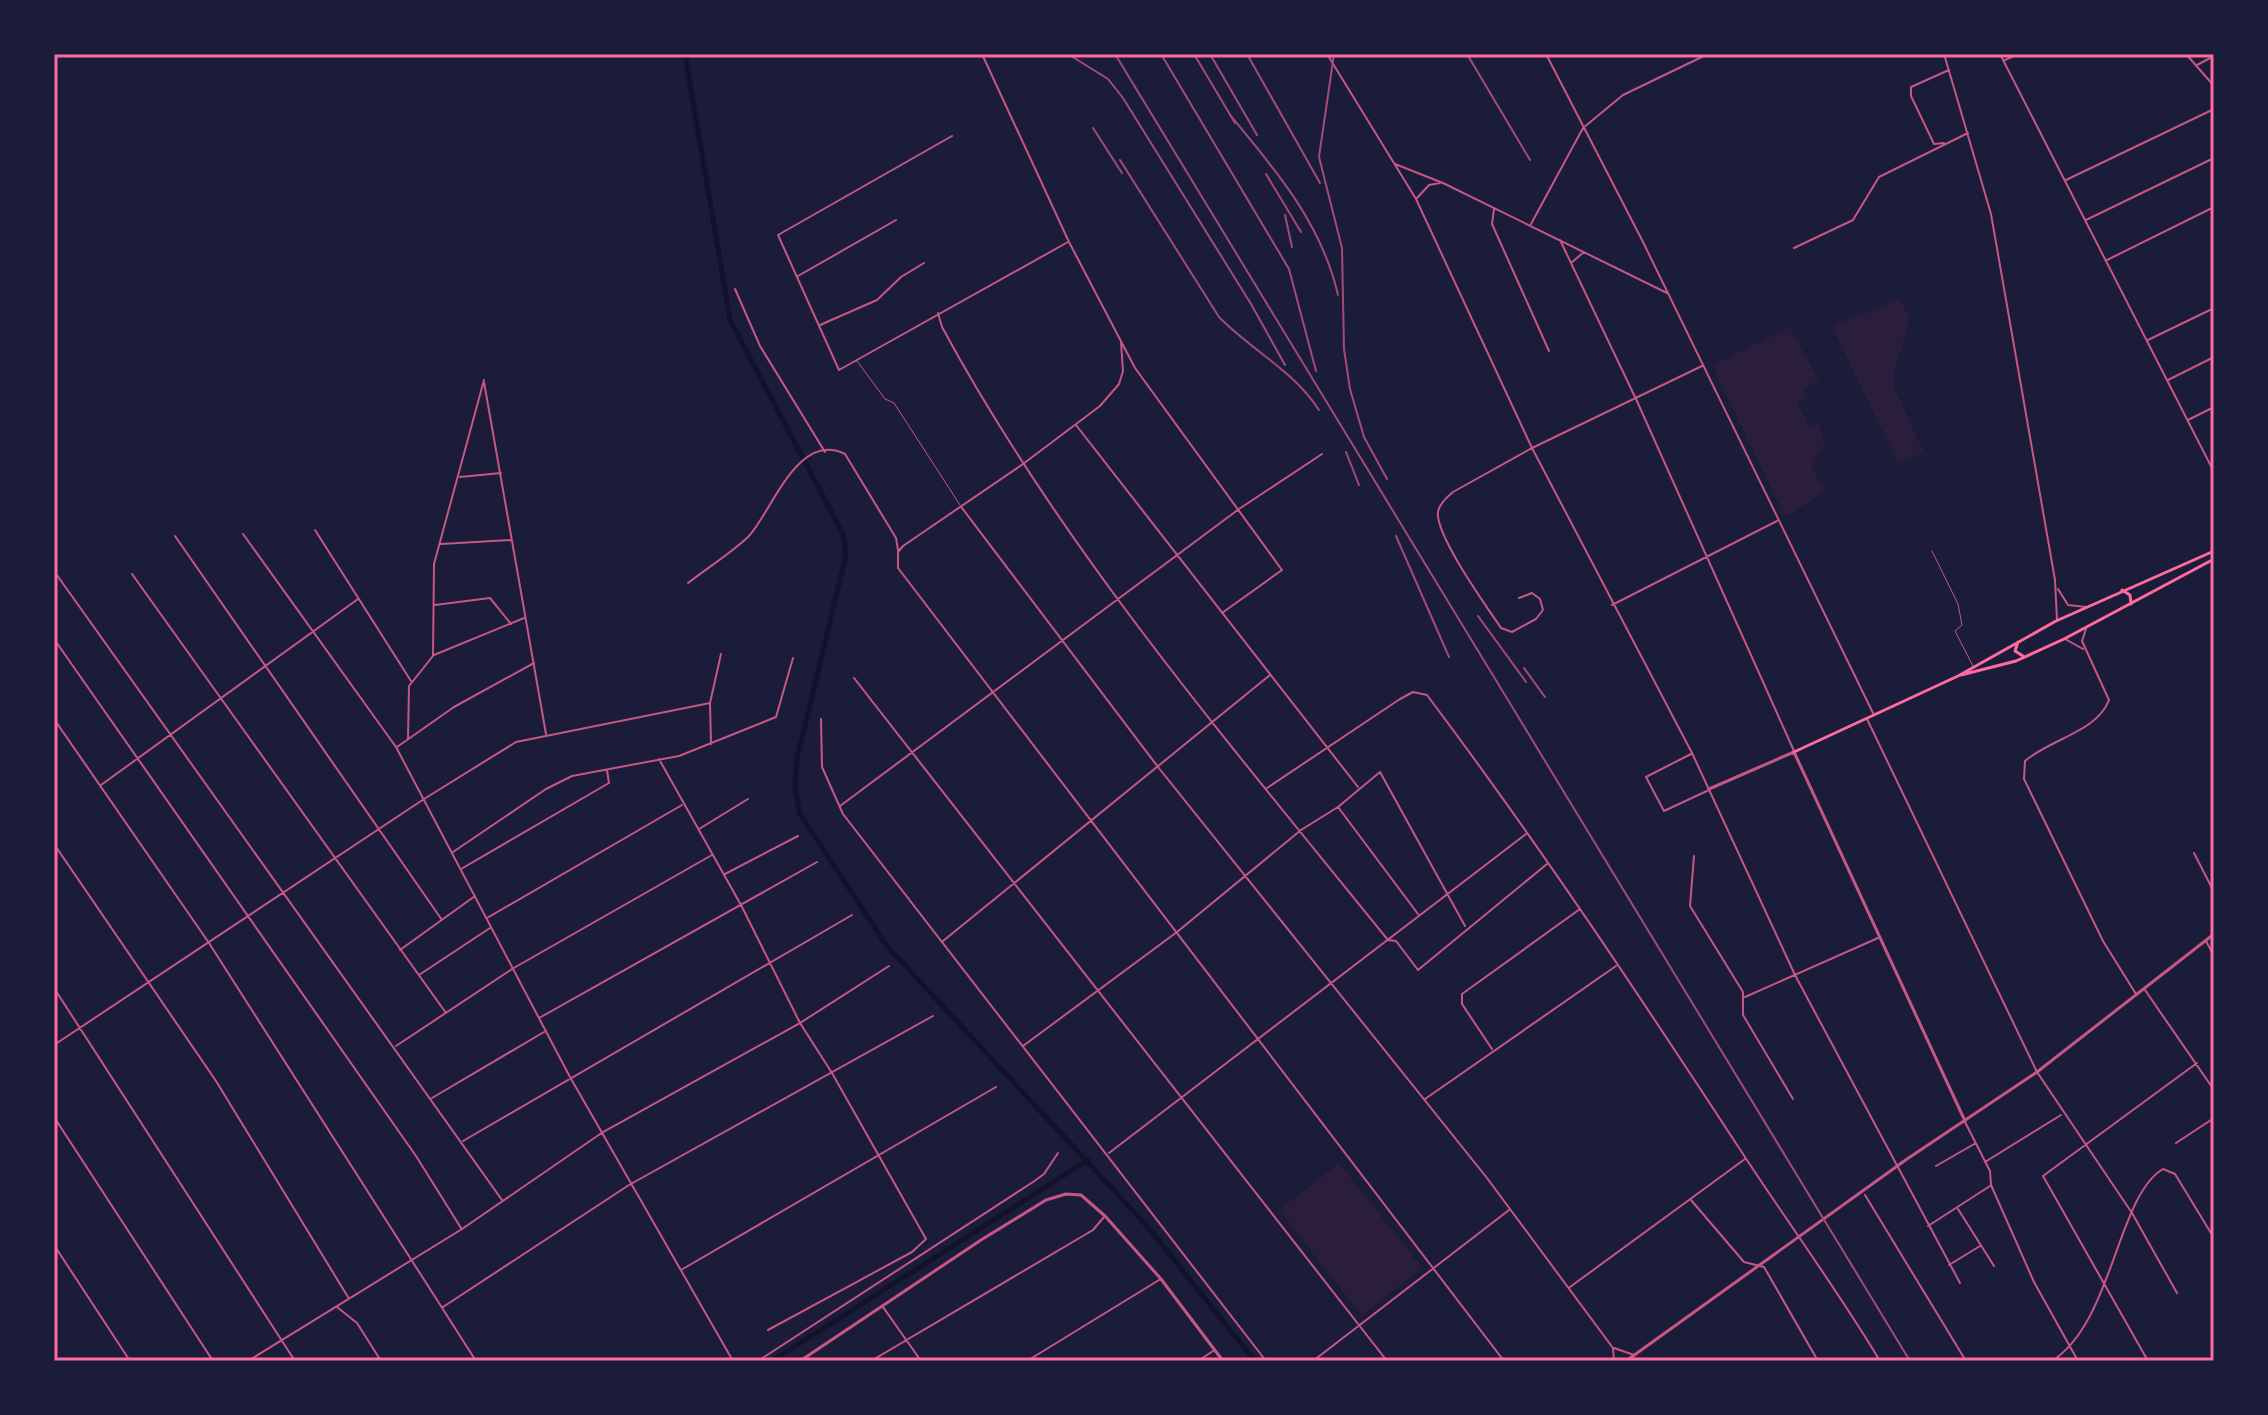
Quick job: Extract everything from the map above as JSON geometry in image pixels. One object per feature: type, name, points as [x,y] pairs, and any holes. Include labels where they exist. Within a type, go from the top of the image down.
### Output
[{"type":"main road","points":[[1958,676],[2056,621],[2214,551]]},
{"type":"main road","points":[[1794,752],[1958,676],[2026,656],[2086,629],[2129,607],[2163,584],[2214,559]]},
{"type":"main road","points":[[2122,590],[2132,599],[2129,607]]},
{"type":"main road","points":[[2021,639],[2015,651],[2026,656]]},
{"type":"street","points":[[982,54],[1069,242],[1135,368],[1282,570],[1222,613]]},
{"type":"street","points":[[1327,54],[1416,199],[1532,448],[1692,753],[1795,975],[1960,1283]]},
{"type":"street","points":[[1546,54],[1669,294],[1874,715]]},
{"type":"street","points":[[1531,225],[1583,128],[1623,95],[1708,54]]},
{"type":"street","points":[[1944,54],[1991,214],[2055,580],[2056,621]]},
{"type":"street","points":[[2000,54],[2214,472]]},
{"type":"street","points":[[2004,61],[2018,54]]},
{"type":"street","points":[[2186,54],[2214,86]]},
{"type":"street","points":[[2196,65],[2214,56]]},
{"type":"street","points":[[1946,143],[1934,144],[1911,96],[1911,87],[1950,69]]},
{"type":"street","points":[[2065,180],[2214,109]]},
{"type":"street","points":[[1794,248],[1853,220],[1879,177],[1969,132]]},
{"type":"street","points":[[952,136],[778,235],[839,370],[1069,242]]},
{"type":"street","points":[[2085,220],[2214,158]]},
{"type":"street","points":[[1395,164],[1443,183],[1669,294]]},
{"type":"street","points":[[1416,199],[1429,185],[1443,183]]},
{"type":"street","points":[[2106,261],[2214,207]]},
{"type":"street","points":[[1494,209],[1492,224],[1549,351]]},
{"type":"street","points":[[797,277],[896,220]]},
{"type":"street","points":[[1560,240],[1636,399],[1879,938],[1985,1162],[1991,1185],[2034,1282],[2078,1361]]},
{"type":"street","points":[[1571,264],[1584,252]]},
{"type":"street","points":[[819,325],[877,300],[901,277],[924,263]]},
{"type":"street","points":[[735,289],[760,346],[825,453]]},
{"type":"street","points":[[2147,341],[2214,308]]},
{"type":"street","points":[[938,313],[942,327],[985,408],[1118,598],[1388,940],[1396,941],[1418,970],[1466,927],[1548,863]]},
{"type":"street","points":[[898,552],[1100,406],[1119,384],[1123,371],[1121,342]]},
{"type":"street","points":[[2167,380],[2214,357]]},
{"type":"street","points":[[1519,598],[1532,593],[1540,599],[1543,610],[1536,619],[1512,632],[1501,628],[1458,563],[1438,512],[1453,492],[1532,448],[1703,365]]},
{"type":"street","points":[[433,656],[434,564],[484,380],[547,735]]},
{"type":"street","points":[[2187,420],[2214,407]]},
{"type":"street","points":[[1076,424],[1358,787]]},
{"type":"street","points":[[688,583],[750,535],[784,480],[798,466],[813,456],[837,450],[845,454],[896,538],[898,568],[1504,1361]]},
{"type":"street","points":[[839,807],[992,690],[1239,509],[1322,454]]},
{"type":"street","points":[[2208,460],[2214,457]]},
{"type":"street","points":[[459,477],[501,473]]},
{"type":"street","points":[[962,507],[1158,767],[1570,1287],[1613,1348],[1614,1361]]},
{"type":"street","points":[[1612,605],[1779,521]]},
{"type":"street","points":[[315,530],[412,682]]},
{"type":"street","points":[[243,534],[311,633],[396,747],[544,1031],[629,1185],[733,1361]]},
{"type":"street","points":[[175,536],[442,920]]},
{"type":"street","points":[[440,544],[512,540]]},
{"type":"street","points":[[54,571],[286,892],[502,1200]]},
{"type":"street","points":[[132,574],[446,1013]]},
{"type":"street","points":[[2055,580],[2064,601],[2073,607],[2087,607]]},
{"type":"street","points":[[434,606],[490,598],[511,624]]},
{"type":"street","points":[[100,786],[358,599]]},
{"type":"street","points":[[408,739],[412,682],[433,656],[526,617]]},
{"type":"street","points":[[2086,629],[2082,641],[2084,649],[2109,700],[2104,712],[2088,724],[2038,749],[2025,761],[2024,779],[2103,941],[2137,995]]},
{"type":"street","points":[[54,639],[416,1156],[462,1229]]},
{"type":"street","points":[[2064,639],[2084,649]]},
{"type":"street","points":[[711,745],[710,703],[721,654]]},
{"type":"street","points":[[452,853],[546,789],[572,776],[711,745],[776,717],[793,658]]},
{"type":"street","points":[[396,747],[454,707],[534,663]]},
{"type":"street","points":[[942,941],[1271,674]]},
{"type":"street","points":[[854,678],[1387,1361]]},
{"type":"street","points":[[1267,788],[1413,692],[1421,693],[1436,707],[1581,909],[1793,1229],[1837,1289],[1880,1361]]},
{"type":"street","points":[[54,1045],[424,799],[516,742],[710,703]]},
{"type":"street","points":[[1867,718],[2037,1072],[2062,1114],[2132,1213],[2177,1293]]},
{"type":"street","points":[[54,719],[209,943],[476,1361]]},
{"type":"street","points":[[821,719],[822,767],[839,807],[1266,1361]]},
{"type":"street","points":[[1692,753],[1646,777],[1664,811],[1794,752]]},
{"type":"street","points":[[659,759],[741,905],[800,1023],[832,1073],[926,1239],[912,1252],[768,1330]]},
{"type":"street","points":[[461,869],[609,783],[607,769]]},
{"type":"street","points":[[1023,1047],[1177,932],[1301,830],[1338,807],[1358,787],[1380,772],[1466,927]]},
{"type":"street","points":[[698,829],[748,799]]},
{"type":"street","points":[[486,918],[684,804]]},
{"type":"street","points":[[1338,807],[1419,916]]},
{"type":"street","points":[[1108,1154],[1260,1041],[1528,833]]},
{"type":"street","points":[[724,875],[798,836]]},
{"type":"street","points":[[54,844],[216,1081],[349,1298]]},
{"type":"street","points":[[2194,853],[2214,892]]},
{"type":"street","points":[[395,1047],[512,969],[713,855]]},
{"type":"street","points":[[1694,856],[1690,906],[1743,992],[1743,1015],[1793,1099]]},
{"type":"street","points":[[538,1018],[817,862]]},
{"type":"street","points":[[399,951],[475,896]]},
{"type":"street","points":[[1493,1051],[1461,999],[1462,994],[1581,909]]},
{"type":"street","points":[[462,1142],[852,915]]},
{"type":"street","points":[[418,976],[491,928]]},
{"type":"street","points":[[1626,1361],[1907,1159],[2037,1072],[2214,934]]},
{"type":"street","points":[[1743,998],[1879,938]]},
{"type":"street","points":[[2206,941],[2214,956]]},
{"type":"street","points":[[1424,1099],[1617,965]]},
{"type":"street","points":[[248,1361],[462,1229],[602,1133],[800,1023],[889,966]]},
{"type":"street","points":[[54,988],[295,1361]]},
{"type":"street","points":[[2144,989],[2214,1090]]},
{"type":"street","points":[[442,1308],[629,1185],[933,1016]]},
{"type":"street","points":[[431,1098],[544,1031]]},
{"type":"street","points":[[2148,1361],[2043,1176],[2197,1063]]},
{"type":"street","points":[[680,1271],[996,1087]]},
{"type":"street","points":[[1985,1162],[2062,1114]]},
{"type":"street","points":[[54,1117],[213,1361]]},
{"type":"street","points":[[2176,1143],[2214,1118]]},
{"type":"street","points":[[1936,1166],[1976,1143]]},
{"type":"street","points":[[758,1361],[1033,1182],[1044,1174],[1058,1153]]},
{"type":"street","points":[[1570,1287],[1746,1158]]},
{"type":"street","points":[[2052,1361],[2069,1348],[2105,1288],[2132,1213],[2152,1176],[2163,1169],[2171,1170],[2214,1238]]},
{"type":"street","points":[[1928,1226],[1991,1185]]},
{"type":"street","points":[[800,1361],[1046,1200],[1066,1194],[1081,1195],[1105,1216],[1161,1279],[1223,1361]]},
{"type":"street","points":[[1865,1195],[1966,1361]]},
{"type":"street","points":[[1691,1200],[1744,1262],[1764,1267],[1818,1361]]},
{"type":"street","points":[[1957,1207],[1994,1266]]},
{"type":"street","points":[[1313,1361],[1510,1209]]},
{"type":"street","points":[[871,1361],[1093,1230],[1105,1216]]},
{"type":"street","points":[[54,1245],[130,1361]]},
{"type":"street","points":[[1949,1265],[1981,1246]]},
{"type":"street","points":[[1027,1361],[1161,1279]]},
{"type":"street","points":[[335,1305],[357,1323],[381,1361]]},
{"type":"street","points":[[883,1306],[921,1361]]},
{"type":"street","points":[[1613,1348],[1634,1355]]},
{"type":"street","points":[[1198,1361],[1214,1350]]},
{"type":"lane","points":[[856,359],[885,399],[894,403],[962,507]]},
{"type":"lane","points":[[1932,551],[1958,604],[1962,625],[1955,631],[1973,666]]},
{"type":"shaded area","points":[[1900,299],[1910,318],[1895,369],[1895,390],[1924,452],[1898,464],[1832,326]]},
{"type":"shaded area","points":[[1790,327],[1819,381],[1804,388],[1807,397],[1797,402],[1809,426],[1818,422],[1825,442],[1812,467],[1825,492],[1788,515],[1783,513],[1712,365]]},
{"type":"shaded area","points":[[1339,1163],[1422,1268],[1362,1316],[1279,1210]]},
{"type":"waterway","points":[[685,54],[730,320],[843,534],[846,555],[797,759],[795,787],[800,814],[886,945],[1147,1226],[1255,1361]]},
{"type":"waterway","points":[[772,1361],[1088,1160]]},
{"type":"railway","points":[[1068,54],[1108,79],[1123,98],[1251,304],[1285,365]]},
{"type":"railway","points":[[1115,54],[1910,1361]]},
{"type":"railway","points":[[1161,54],[1289,269],[1316,371]]},
{"type":"railway","points":[[1194,54],[1235,123]]},
{"type":"railway","points":[[1210,54],[1257,135]]},
{"type":"railway","points":[[1247,54],[1320,183]]},
{"type":"railway","points":[[1334,54],[1319,157],[1342,248],[1344,349],[1350,389],[1364,437],[1387,479]]},
{"type":"railway","points":[[1467,54],[1530,160]]},
{"type":"railway","points":[[1230,115],[1280,177],[1309,221],[1331,269],[1338,295]]},
{"type":"railway","points":[[1093,128],[1122,173]]},
{"type":"railway","points":[[1120,160],[1219,317],[1297,383],[1319,410]]},
{"type":"railway","points":[[1266,174],[1301,232]]},
{"type":"railway","points":[[1285,215],[1292,247]]},
{"type":"railway","points":[[1346,452],[1359,485]]},
{"type":"railway","points":[[1396,536],[1449,657]]},
{"type":"railway","points":[[1478,616],[1526,682]]},
{"type":"railway","points":[[1524,668],[1545,697]]}]
